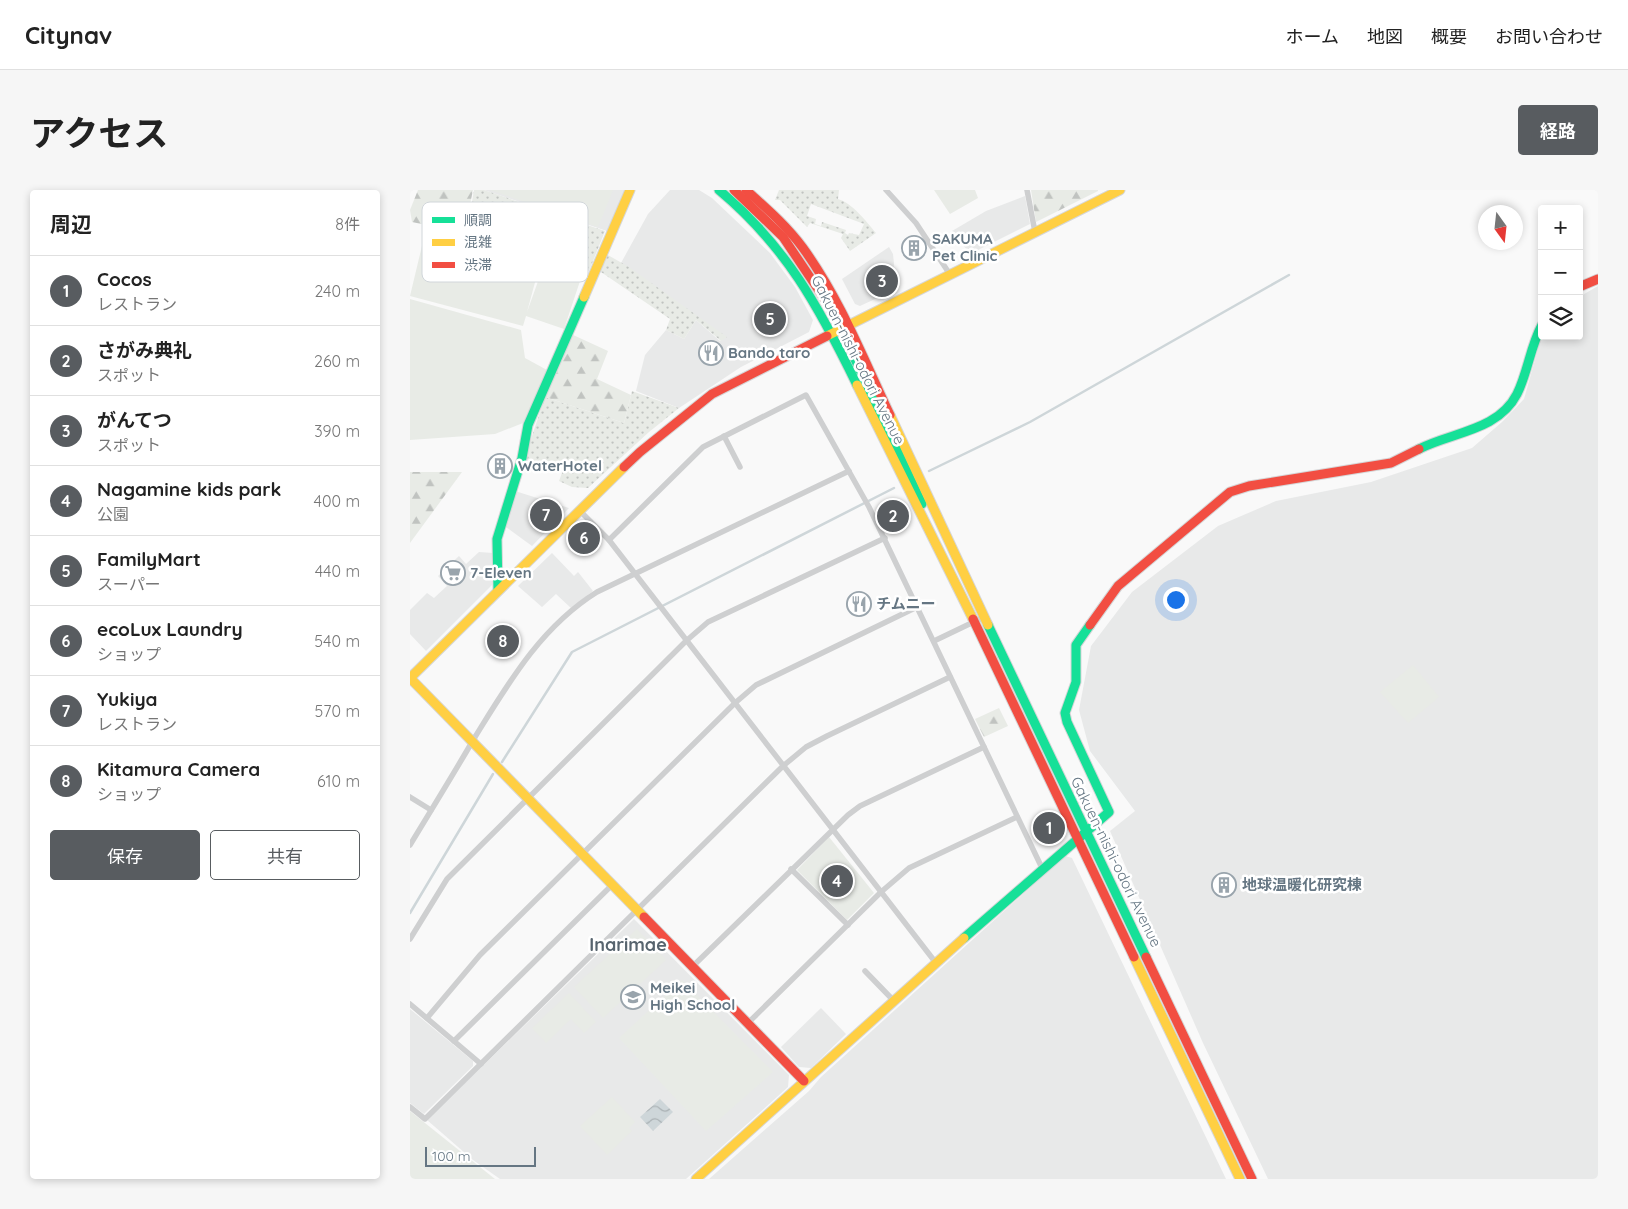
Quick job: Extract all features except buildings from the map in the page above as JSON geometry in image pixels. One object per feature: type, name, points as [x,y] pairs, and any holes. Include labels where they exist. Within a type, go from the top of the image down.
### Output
[{"type":"main road","points":[[498,590],[497,539],[522,458],[528,425],[630,190]]},
{"type":"main road","name":"Gakuen-nishi-odori Avenue","points":[[719,190],[747,214],[775,243],[794,269],[831,333],[945,562],[1240,1179]]},
{"type":"main road","name":"Gakuen-nishi-odori Avenue","points":[[746,190],[771,212],[802,247],[829,288],[848,325],[955,556],[1252,1179]]},
{"type":"main road","points":[[804,1081],[410,678],[579,510],[658,436],[712,394],[949,273],[1120,190]]},
{"type":"main road","name":"Gakuen-nishi-odori Avenue","points":[[734,191],[783,237],[824,298]]},
{"type":"main road","points":[[1583,285],[1598,279]]},
{"type":"main road","points":[[696,1179],[1042,868],[1109,812],[1067,722],[1066,713],[1076,682],[1076,645],[1118,586],[1230,492],[1248,486],[1391,463],[1426,445],[1483,425],[1498,417],[1517,394],[1534,340],[1538,333]]},
{"type":"main road","name":"Gakuen-nishi-odori Avenue","points":[[854,357],[910,476],[945,562]]},
{"type":"main road","name":"Gakuen-nishi-odori Avenue","points":[[910,476],[955,556]]},
{"type":"street","points":[[886,190],[916,223],[949,273]]},
{"type":"street","points":[[1027,190],[1035,232]]},
{"type":"street","points":[[609,540],[703,447],[806,395],[884,538],[1042,868]]},
{"type":"street","points":[[724,436],[740,467]]},
{"type":"street","points":[[410,845],[512,676],[532,649],[585,600],[849,471]]},
{"type":"street","points":[[579,510],[609,540],[636,574],[936,963]]},
{"type":"street","points":[[410,939],[447,878],[686,641],[708,622],[884,538]]},
{"type":"street","points":[[427,1018],[480,955],[756,684],[917,607]]},
{"type":"street","points":[[934,641],[984,617]]},
{"type":"street","points":[[410,1107],[424,1120],[783,766],[806,747],[950,677]]},
{"type":"street","points":[[692,967],[832,829],[860,806],[984,747]]},
{"type":"street","points":[[410,797],[431,810]]},
{"type":"street","points":[[748,1023],[909,868],[1017,817]]},
{"type":"street","points":[[791,870],[848,926]]},
{"type":"street","points":[[454,1041],[612,885]]},
{"type":"street","points":[[865,971],[894,1001]]},
{"type":"street","points":[[410,1004],[481,1064]]},
{"type":"shaded area","points":[[484,190],[625,190],[607,231],[588,225],[588,202],[520,202]]},
{"type":"shaded area","points":[[670,190],[699,190],[712,198],[770,253],[795,287],[813,320],[809,332],[741,367],[679,408],[636,391],[645,355],[666,330],[684,339],[696,320],[720,341],[726,337],[621,263],[648,214]]},
{"type":"shaded area","points":[[1025,196],[1030,224],[970,254],[952,231],[986,211]]},
{"type":"shaded area","points":[[889,247],[893,254],[894,264],[890,292],[860,306],[855,304],[842,279]]},
{"type":"shaded area","points":[[1598,286],[1598,1179],[1268,1179],[1203,1043],[1110,831],[1135,811],[1090,751],[1079,710],[1091,646],[1132,592],[1218,526],[1276,501],[1371,482],[1472,448],[1502,422],[1524,399],[1541,340],[1583,340],[1583,295]]},
{"type":"shaded area","points":[[515,491],[569,508],[532,546],[503,525]]},
{"type":"shaded area","points":[[479,552],[493,553],[492,585],[426,651],[410,634],[410,610],[427,593],[434,598],[447,586],[438,576],[459,556],[466,564]]},
{"type":"shaded area","points":[[552,553],[574,576],[578,572],[593,591],[571,608],[556,594],[542,607],[518,586]]},
{"type":"shaded area","points":[[1065,856],[1072,858],[1226,1179],[709,1179],[809,1091],[821,1077]]},
{"type":"shaded area","name":"Meikei High School","points":[[634,919],[789,1075],[788,1087],[686,1179],[500,1179],[473,1160],[427,1120]]},
{"type":"shaded area","points":[[821,1008],[846,1034],[811,1068],[799,1067],[781,1047]]},
{"type":"shaded area","points":[[410,1009],[473,1061],[473,1066],[424,1114],[410,1103]]},
{"type":"green space","points":[[418,190],[473,190],[470,202],[422,202],[422,224],[412,222],[410,210]]},
{"type":"green space","points":[[474,190],[484,190],[519,202],[472,202]]},
{"type":"green space","points":[[490,190],[613,190],[598,227],[588,224],[588,202],[525,202]]},
{"type":"green space","points":[[779,190],[839,190],[838,199],[854,208],[876,233],[850,251],[841,238],[843,234],[810,223],[807,227],[780,200],[775,200]],"holes":[[[811,204],[864,224],[859,235],[849,233],[848,235],[845,233],[846,230],[822,222],[821,226],[815,224],[816,219],[807,216]]]},
{"type":"green space","points":[[934,190],[975,190],[978,198],[950,214]]},
{"type":"green space","points":[[1031,190],[1098,190],[1098,191],[1036,222]]},
{"type":"green space","points":[[588,225],[605,231],[588,271]]},
{"type":"green space","points":[[422,246],[422,282],[535,282],[527,312],[538,282],[580,282],[564,329],[526,316],[523,326],[410,296]]},
{"type":"green space","points":[[606,254],[629,267],[727,337],[721,341],[696,320],[684,339],[666,330],[670,319],[598,270]]},
{"type":"green space","points":[[410,299],[521,330],[525,358],[547,370],[523,423],[495,434],[410,440]]},
{"type":"green space","points":[[571,334],[608,351],[597,379],[631,395],[624,423],[545,397]]},
{"type":"green space","points":[[632,391],[679,408],[649,432],[588,488],[572,487],[559,481],[563,470],[524,460],[545,397],[624,423]]},
{"type":"green space","points":[[410,472],[462,472],[410,543]]},
{"type":"green space","points":[[987,633],[1048,760],[1057,786],[983,634]]},
{"type":"green space","points":[[1413,665],[1439,697],[1408,723],[1380,692]]},
{"type":"green space","points":[[999,708],[1008,726],[984,737],[975,719]]},
{"type":"green space","points":[[829,837],[874,893],[847,920],[797,870]]},
{"type":"green space","points":[[637,929],[666,960],[603,1018],[574,987]]},
{"type":"green space","points":[[682,980],[773,1072],[706,1131],[619,1038]]},
{"type":"green space","points":[[569,993],[596,1022],[584,1033],[571,1019],[546,1043],[532,1028]]},
{"type":"green space","points":[[612,1097],[635,1122],[629,1128],[632,1131],[607,1155],[580,1126]]},
{"type":"green space","points":[[410,1111],[495,1179],[410,1179]]},
{"type":"water","points":[[660,1099],[673,1112],[653,1131],[640,1117]]},
{"type":"waterway","points":[[929,471],[1030,422],[1289,275]]},
{"type":"waterway","points":[[502,762],[572,652],[894,488]]},
{"type":"waterway","points":[[410,913],[493,774]]},
{"type":"tunnel","points":[[824,298],[854,357]]},
{"type":"traffic: fast","points":[[719,190],[743,211],[763,233],[799,279],[829,330],[857,385]]},
{"type":"traffic: fast","points":[[498,590],[497,539],[522,458],[528,425],[584,297]]},
{"type":"traffic: fast","points":[[1419,449],[1486,423],[1498,416],[1509,406],[1521,386],[1538,335]]},
{"type":"traffic: fast","points":[[854,357],[922,504]]},
{"type":"traffic: fast","points":[[988,625],[1146,957]]},
{"type":"traffic: fast","points":[[964,938],[1109,812],[1067,722],[1065,713],[1076,682],[1076,645],[1090,625]]},
{"type":"traffic: slow","points":[[584,297],[630,190]]},
{"type":"traffic: slow","points":[[827,336],[1120,190]]},
{"type":"traffic: slow","points":[[857,385],[973,619]]},
{"type":"traffic: slow","points":[[890,415],[988,625]]},
{"type":"traffic: slow","points":[[410,678],[624,467]]},
{"type":"traffic: slow","points":[[410,678],[644,917]]},
{"type":"traffic: slow","points":[[696,1179],[964,938]]},
{"type":"traffic: slow","points":[[1134,957],[1240,1179]]},
{"type":"traffic: jam","points":[[734,190],[783,237],[824,298]]},
{"type":"traffic: jam","points":[[746,190],[790,232],[816,267],[840,308],[890,415]]},
{"type":"traffic: jam","points":[[1583,285],[1598,279]]},
{"type":"traffic: jam","points":[[624,467],[712,394],[827,336]]},
{"type":"traffic: jam","points":[[1090,625],[1118,586],[1230,492],[1249,486],[1391,463],[1419,449]]},
{"type":"traffic: jam","points":[[973,619],[1134,957]]},
{"type":"traffic: jam","points":[[644,917],[804,1081]]},
{"type":"traffic: jam","points":[[1146,957],[1252,1179]]},
{"type":"place","name":"SAKUMA Pet Clinic","points":[[914,248]]},
{"type":"place","name":"がんてつ","points":[[882,281]]},
{"type":"place","name":"FamilyMart","points":[[770,319]]},
{"type":"place","name":"Bando taro","points":[[711,353]]},
{"type":"place","name":"WaterHotel","points":[[500,466]]},
{"type":"place","name":"Yukiya","points":[[546,515]]},
{"type":"place","name":"さがみ典礼","points":[[893,516]]},
{"type":"place","name":"ecoLux Laundry","points":[[584,538]]},
{"type":"place","name":"7-Eleven","points":[[453,573]]},
{"type":"place","name":"チムニー","points":[[859,604]]},
{"type":"place","name":"Kitamura Camera","points":[[503,641]]},
{"type":"place","name":"Cocos","points":[[1049,828]]},
{"type":"place","name":"Nagamine kids park","points":[[837,881]]},
{"type":"place","name":"地球温暖化研究棟","points":[[1224,885]]},
{"type":"place","name":"Meikei High School","points":[[633,997]]},
{"type":"district","name":"Inarimae","points":[[628,945]]}]
